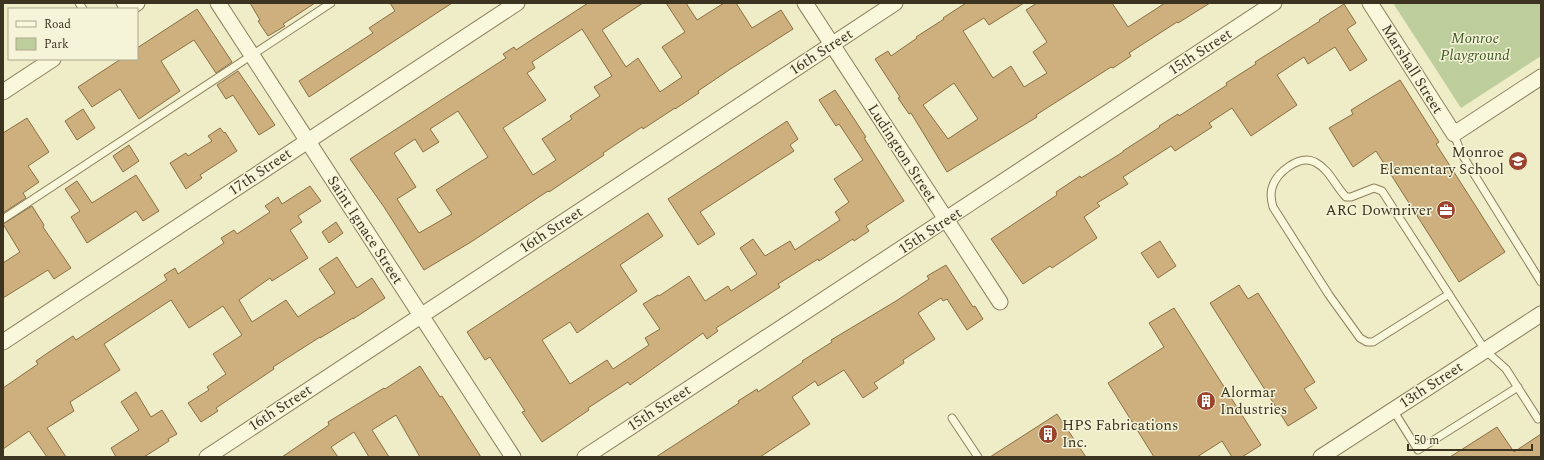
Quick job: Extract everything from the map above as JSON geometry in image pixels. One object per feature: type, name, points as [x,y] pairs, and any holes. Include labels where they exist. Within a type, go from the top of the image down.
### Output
[{"type":"street","name":"Saint Ignace Street","points":[[218,3],[513,457]]},
{"type":"street","name":"17th Street","points":[[3,342],[517,3]]},
{"type":"street","name":"Ludington Street","points":[[805,3],[1000,302]]},
{"type":"street","name":"16th Street","points":[[207,457],[895,3]]},
{"type":"street","name":"15th Street","points":[[584,457],[1274,3]]},
{"type":"street","name":"Marshall Street","points":[[1370,3],[1454,134]]},
{"type":"street","points":[[3,92],[51,60]]},
{"type":"street","points":[[1454,134],[1541,77]]},
{"type":"street","name":"13th Street","points":[[1321,457],[1541,315]]},
{"type":"lane","points":[[3,219],[331,3]]},
{"type":"lane","points":[[1454,134],[1461,153],[1541,282]]},
{"type":"lane","points":[[1449,294],[1373,342],[1367,342],[1360,338],[1329,295],[1273,207],[1270,197],[1276,180],[1282,172],[1291,166],[1307,160],[1315,162],[1323,168],[1335,180],[1341,192],[1346,197],[1352,197],[1374,188],[1379,188],[1411,234],[1485,350],[1506,369],[1538,419]]},
{"type":"lane","points":[[1393,410],[1418,450],[1518,387]]},
{"type":"lane","points":[[952,418],[978,457]]},
{"type":"green space","name":"Monroe Playground","points":[[1393,3],[1541,3],[1541,56],[1461,108]]},
{"type":"building","points":[[250,3],[315,3],[283,24],[285,26],[268,36],[258,21],[260,20]]},
{"type":"building","points":[[390,3],[452,3],[309,97],[299,81],[373,33],[369,28],[395,11]]},
{"type":"building","points":[[588,3],[643,3],[602,30],[626,67],[638,58],[660,92],[682,77],[662,47],[685,32],[666,3],[686,3],[697,20],[724,3],[736,3],[752,28],[781,10],[793,29],[698,91],[699,93],[675,109],[643,129],[642,127],[603,153],[604,155],[549,192],[548,191],[471,242],[424,270],[384,207],[350,159],[506,58],[503,54],[514,47],[516,50]],"holes":[[[582,29],[612,76],[594,87],[600,96],[570,116],[572,119],[542,139],[556,160],[533,175],[503,128],[546,100],[527,73],[535,68],[532,62]],[[458,111],[488,157],[436,190],[452,214],[419,233],[397,199],[416,187],[394,153],[415,139],[423,152],[439,142],[430,129]]]},
{"type":"building","points":[[966,3],[1024,3],[989,25],[984,18],[963,31],[993,78],[1011,66],[1024,87],[1047,73],[1033,52],[1047,42],[1026,10],[1037,3],[1112,3],[1128,27],[1165,3],[1210,3],[1129,53],[1131,56],[1113,68],[1111,67],[1036,115],[1037,117],[947,172],[911,113],[909,114],[898,98],[900,97],[875,59],[888,51],[891,56],[917,38],[916,37],[944,19],[943,18]],"holes":[[[954,83],[978,119],[948,139],[923,105]]]},
{"type":"building","points":[[1344,4],[1356,23],[1347,29],[1367,60],[1350,71],[1335,47],[1308,64],[1304,57],[1277,75],[1297,105],[1251,136],[1232,108],[1209,123],[1212,127],[1175,151],[1171,146],[1123,177],[1128,184],[1097,203],[1100,206],[1084,217],[1097,238],[1052,268],[1050,266],[1023,284],[991,239],[1057,195],[1056,192],[1080,176],[1081,178],[1123,152],[1160,127],[1159,126],[1178,114],[1179,116],[1227,85],[1226,83],[1256,64],[1255,62]]},
{"type":"building","points":[[197,9],[232,62],[216,73],[194,40],[161,61],[180,91],[139,119],[120,89],[92,107],[78,87],[119,60],[138,60],[138,47]]},
{"type":"building","points":[[238,71],[275,125],[259,135],[233,95],[226,99],[217,85]]},
{"type":"building","name":"ARC Downriver","points":[[1400,80],[1439,142],[1436,144],[1505,252],[1459,282],[1376,151],[1353,167],[1329,128],[1353,114],[1351,110]]},
{"type":"building","points":[[835,90],[866,137],[864,138],[904,201],[866,226],[869,231],[854,241],[853,239],[819,261],[818,259],[778,284],[780,287],[716,328],[718,331],[707,339],[703,333],[630,385],[628,382],[588,408],[589,410],[542,442],[522,412],[525,411],[490,357],[485,360],[467,332],[648,213],[663,236],[620,265],[637,291],[577,333],[570,322],[542,340],[570,384],[607,360],[613,369],[649,345],[645,338],[660,329],[643,304],[658,295],[659,296],[689,276],[705,301],[728,286],[731,291],[757,274],[740,248],[753,239],[765,256],[790,241],[795,250],[840,220],[835,212],[849,202],[834,179],[863,160],[839,124],[836,126],[819,100]]},
{"type":"building","points":[[83,109],[95,128],[77,140],[65,121]]},
{"type":"building","points":[[27,118],[49,152],[28,166],[39,182],[23,193],[26,198],[3,213],[3,133]]},
{"type":"building","points":[[787,121],[798,139],[790,145],[794,151],[700,212],[715,234],[698,245],[668,199]]},
{"type":"building","points":[[220,128],[224,133],[225,132],[237,151],[200,175],[202,178],[186,189],[170,163],[186,153],[188,156],[212,141],[208,136]]},
{"type":"building","points":[[129,145],[139,161],[123,172],[113,156]]},
{"type":"building","points":[[136,175],[159,211],[143,221],[136,211],[87,243],[71,217],[80,211],[65,189],[77,181],[92,203]]},
{"type":"building","points":[[310,186],[321,201],[298,216],[302,222],[290,230],[308,258],[272,281],[270,278],[239,300],[252,322],[286,300],[298,317],[335,293],[319,269],[337,257],[357,288],[372,278],[385,298],[273,367],[274,369],[216,408],[218,411],[201,422],[188,403],[209,390],[207,387],[226,374],[213,354],[242,335],[223,306],[189,328],[171,300],[104,344],[120,370],[70,402],[74,411],[47,428],[66,457],[47,457],[29,431],[3,449],[3,388],[38,364],[36,361],[73,336],[76,340],[167,280],[164,275],[175,268],[178,274],[224,243],[221,238],[234,230],[237,234],[270,212],[265,206],[278,197],[282,204]]},
{"type":"building","points":[[32,206],[44,225],[43,227],[71,268],[54,279],[48,270],[3,298],[3,263],[20,252],[3,224]]},
{"type":"building","points":[[336,222],[343,233],[329,243],[322,232]]},
{"type":"building","points":[[1160,241],[1176,266],[1158,278],[1141,253]]},
{"type":"building","points":[[946,265],[973,307],[975,306],[983,319],[967,330],[947,299],[943,301],[941,298],[918,313],[935,339],[903,360],[904,363],[874,383],[878,388],[863,398],[844,370],[818,386],[815,381],[792,397],[810,424],[760,457],[656,457],[739,403],[738,401],[757,389],[758,392],[803,362],[802,361],[832,342],[831,340],[896,301],[929,279],[927,276]]},
{"type":"building","points":[[1239,285],[1248,299],[1258,293],[1315,382],[1304,389],[1317,408],[1288,426],[1210,303]]},
{"type":"building","points":[[1174,308],[1261,445],[1242,457],[1232,457],[1222,441],[1197,457],[1154,457],[1108,383],[1164,347],[1149,323]]},
{"type":"building","points":[[420,366],[440,397],[442,396],[481,457],[420,457],[396,415],[372,430],[389,457],[369,457],[354,432],[331,447],[338,457],[282,457],[329,425],[328,422],[384,388],[385,389]]},
{"type":"building","points":[[136,392],[151,417],[162,410],[177,434],[144,457],[116,457],[111,448],[139,430],[121,402]]},
{"type":"building","name":"HPS Fabrications Inc.","points":[[1057,414],[1086,457],[990,457]]},
{"type":"building","points":[[1497,427],[1514,452],[1541,434],[1541,457],[1450,457]]},
{"type":"place","name":"Monroe Elementary School","points":[[1518,161]]},
{"type":"place","name":"ARC Downriver","points":[[1446,210]]},
{"type":"place","name":"Alormar Industries","points":[[1206,401]]},
{"type":"place","name":"HPS Fabrications Inc.","points":[[1048,434]]}]
